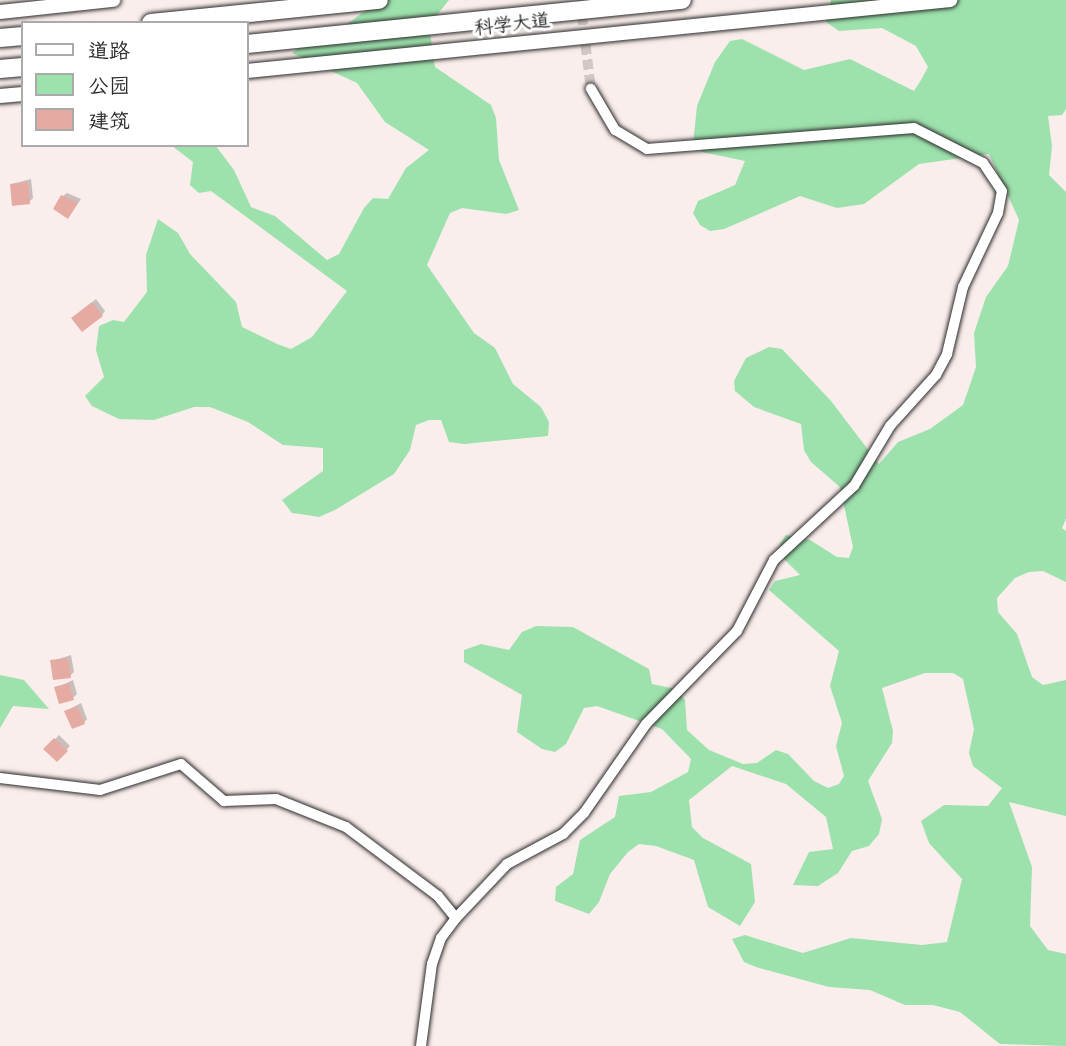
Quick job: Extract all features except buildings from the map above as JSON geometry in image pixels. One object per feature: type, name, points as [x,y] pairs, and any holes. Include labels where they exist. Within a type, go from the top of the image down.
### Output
[{"type":"highway","points":[[171,21],[379,0]]},
{"type":"highway","name":"科学大道","points":[[248,44],[682,0]]},
{"type":"highway","points":[[0,38],[21,36]]},
{"type":"highway","points":[[0,69],[21,67]]},
{"type":"main road","points":[[0,12],[113,0]]},
{"type":"main road","name":"科学大道","points":[[248,71],[950,0]]},
{"type":"main road","points":[[0,96],[21,94]]},
{"type":"street","points":[[421,1046],[432,964],[441,938],[456,918],[508,864],[554,839],[584,813],[646,724],[737,631],[774,560],[854,486],[890,426],[936,375],[947,354],[963,287],[998,213],[1002,191],[983,163],[914,128],[647,149],[615,130],[591,89]]},
{"type":"street","points":[[0,778],[100,790],[181,764],[224,802],[276,799],[346,827],[438,896],[456,918]]},
{"type":"green space","points":[[380,0],[449,0],[429,25],[435,67],[491,105],[496,118],[499,160],[519,210],[506,214],[462,208],[450,213],[427,265],[474,333],[495,348],[513,384],[541,407],[549,422],[548,436],[464,444],[449,442],[441,420],[429,420],[416,425],[410,450],[394,474],[319,517],[292,513],[282,500],[323,471],[323,448],[283,445],[248,422],[210,407],[194,407],[154,420],[119,419],[92,406],[85,396],[104,377],[96,350],[99,326],[113,320],[124,322],[147,292],[146,255],[158,219],[178,233],[190,254],[236,302],[242,327],[277,344],[291,349],[312,337],[347,291],[211,191],[199,193],[190,185],[193,162],[174,147],[217,147],[234,170],[251,207],[275,216],[327,260],[339,254],[364,208],[373,198],[388,199],[406,168],[429,150],[385,122],[357,83],[292,53],[302,46],[328,45],[332,35]]},
{"type":"green space","points":[[831,0],[1066,0],[1066,109],[1062,115],[1048,116],[1052,146],[1049,175],[1066,192],[1066,519],[1062,528],[1066,531],[1066,582],[1043,571],[1029,572],[1015,578],[997,598],[998,612],[1017,634],[1032,677],[1043,685],[1066,680],[1066,816],[1009,802],[1032,867],[1030,926],[1048,950],[1066,954],[1066,1046],[1000,1044],[960,1012],[933,1005],[905,1005],[870,990],[829,987],[756,967],[744,962],[732,939],[745,935],[803,953],[851,938],[922,945],[947,942],[962,879],[929,843],[921,821],[944,805],[988,806],[1002,788],[973,766],[969,753],[974,729],[963,679],[953,673],[925,673],[882,688],[893,731],[892,743],[868,781],[882,819],[879,834],[869,846],[852,851],[838,873],[818,886],[793,885],[809,852],[833,849],[826,817],[786,784],[732,766],[689,800],[692,827],[703,838],[751,864],[755,902],[740,926],[708,907],[694,860],[656,846],[639,844],[628,852],[610,874],[599,902],[589,914],[555,901],[556,887],[573,874],[580,840],[615,817],[619,796],[651,792],[688,772],[691,759],[662,729],[597,706],[584,708],[566,744],[555,752],[542,749],[517,732],[522,695],[464,662],[464,650],[481,644],[509,650],[522,632],[536,626],[573,627],[649,669],[652,684],[676,689],[685,700],[687,730],[709,750],[743,764],[757,763],[776,750],[788,754],[814,781],[828,788],[839,784],[844,776],[836,746],[842,723],[830,686],[839,651],[769,590],[775,581],[800,575],[784,559],[780,544],[786,535],[810,540],[837,557],[849,558],[853,547],[840,487],[811,462],[804,450],[801,424],[754,407],[735,391],[734,381],[746,358],[769,347],[782,349],[831,401],[879,464],[898,442],[930,429],[963,405],[976,367],[974,333],[986,297],[1008,266],[1019,220],[989,154],[919,164],[864,204],[837,208],[800,196],[724,229],[710,231],[700,225],[693,213],[698,201],[735,185],[745,161],[702,152],[693,144],[697,106],[715,62],[730,41],[742,39],[804,70],[850,59],[914,91],[921,80],[928,67],[916,46],[882,28],[839,31],[826,22]]},
{"type":"green space","points":[[0,675],[24,680],[49,709],[13,706],[0,728]]},
{"type":"tunnel","points":[[580,0],[591,89]]}]
